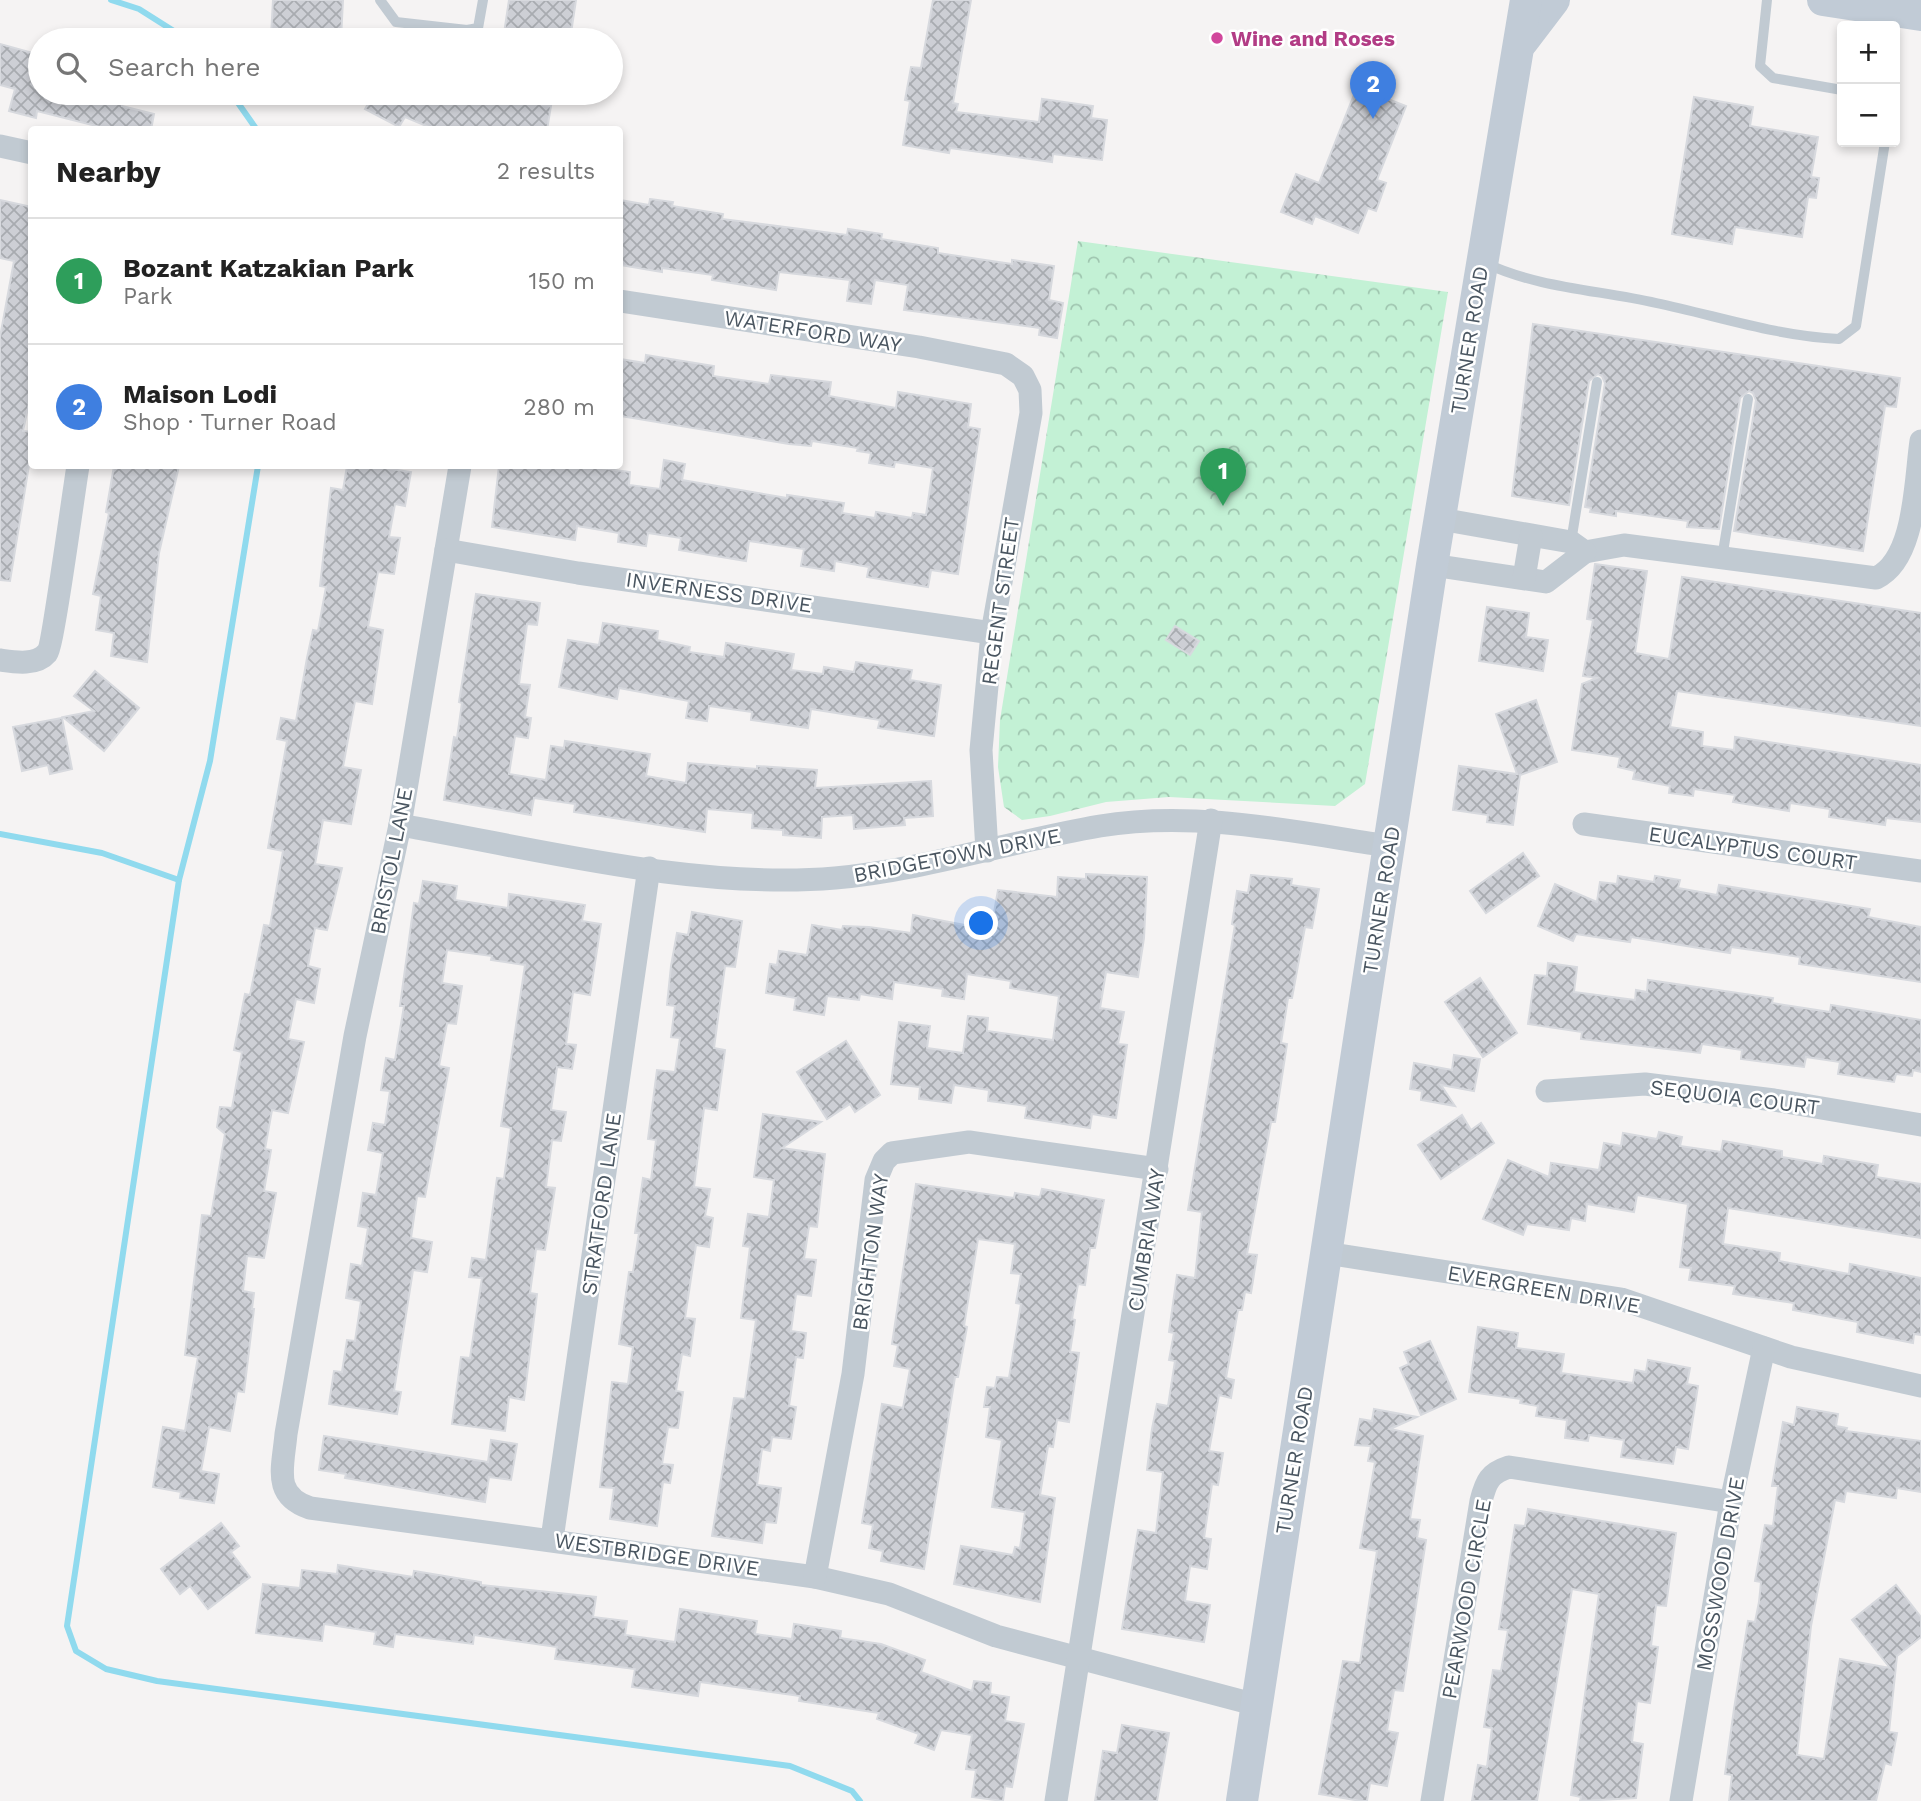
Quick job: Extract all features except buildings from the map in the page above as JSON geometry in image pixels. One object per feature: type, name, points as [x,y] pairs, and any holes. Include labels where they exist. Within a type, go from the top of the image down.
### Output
[{"type":"main road","name":"TURNER ROAD","points":[[1242,1801],[1432,565],[1526,0]]},
{"type":"main road","points":[[1518,46],[1554,0]]},
{"type":"main road","points":[[1823,0],[1921,15]]},
{"type":"street","points":[[0,146],[28,152]]},
{"type":"street","name":"WATERFORD WAY","points":[[623,300],[919,347],[1006,364]]},
{"type":"street","name":"REGENT STREET","points":[[987,851],[981,750],[992,633],[1031,413],[1030,390],[1023,376],[1006,364]]},
{"type":"street","points":[[1440,519],[1578,547],[1624,545],[1859,578],[1876,578],[1887,572],[1903,547],[1921,441]]},
{"type":"street","points":[[0,660],[35,661],[47,653],[54,633],[56,594],[77,469]]},
{"type":"street","name":"BRISTOL LANE","points":[[317,1255],[355,1036],[400,825],[460,469]]},
{"type":"street","points":[[1524,578],[1531,536]]},
{"type":"street","points":[[1432,565],[1546,582],[1578,547]]},
{"type":"street","name":"INVERNESS DRIVE","points":[[446,550],[578,573],[692,587],[992,633]]},
{"type":"street","name":"BRIDGETOWN DRIVE","points":[[400,825],[649,868],[778,879],[835,878],[914,867],[1101,826],[1211,820],[1389,846]]},
{"type":"street","name":"CUMBRIA WAY","points":[[1056,1801],[1211,820]]},
{"type":"street","name":"EUCALYPTUS COURT","points":[[1584,824],[1921,871]]},
{"type":"street","name":"STRATFORD LANE","points":[[552,1539],[649,868]]},
{"type":"street","name":"SEQUOIA COURT","points":[[1547,1091],[1645,1084],[1774,1100],[1921,1125]]},
{"type":"street","name":"BRIGHTON WAY","points":[[815,1577],[853,1374],[876,1180],[884,1161],[901,1150],[969,1142],[1157,1169]]},
{"type":"street","name":"EVERGREEN DRIVE","points":[[1326,1253],[1621,1299],[1764,1348],[1881,1380],[1921,1386]]},
{"type":"street","name":"WESTBRIDGE DRIVE","points":[[317,1255],[286,1434],[281,1482],[288,1497],[310,1508],[815,1577],[889,1594],[996,1636],[1257,1705]]},
{"type":"street","name":"MOSSWOOD DRIVE","points":[[1681,1801],[1731,1502],[1764,1348]]},
{"type":"street","name":"PEARWOOD CIRCLE","points":[[1432,1801],[1481,1500],[1487,1480],[1494,1472],[1509,1466],[1731,1502]]},
{"type":"lane","points":[[380,0],[396,22],[449,28]]},
{"type":"lane","points":[[478,28],[483,0]]},
{"type":"lane","points":[[1767,0],[1760,66],[1773,78],[1837,89]]},
{"type":"lane","points":[[1482,261],[1514,276],[1656,303],[1794,337],[1839,340],[1856,326],[1884,147]]},
{"type":"lane","points":[[1578,547],[1597,382]]},
{"type":"lane","points":[[1722,558],[1748,399]]},
{"type":"green space","points":[[1078,241],[1448,292],[1365,784],[1335,806],[1169,797],[1106,802],[1022,820],[1004,807],[998,767],[1000,720]]},
{"type":"waterway","points":[[111,0],[139,9],[169,28]]},
{"type":"waterway","points":[[239,105],[254,126]]},
{"type":"waterway","points":[[258,469],[210,761],[179,880],[67,1626],[76,1651],[106,1669],[157,1681],[790,1766],[852,1791],[860,1801]]},
{"type":"waterway","points":[[0,834],[102,853],[179,880]]},
{"type":"place","name":"Wine and Roses","points":[[1217,38]]},
{"type":"place","name":"Maison Lodi","points":[[1373,119]]},
{"type":"place","name":"Bozant Katzakian Park","points":[[1223,506]]}]
